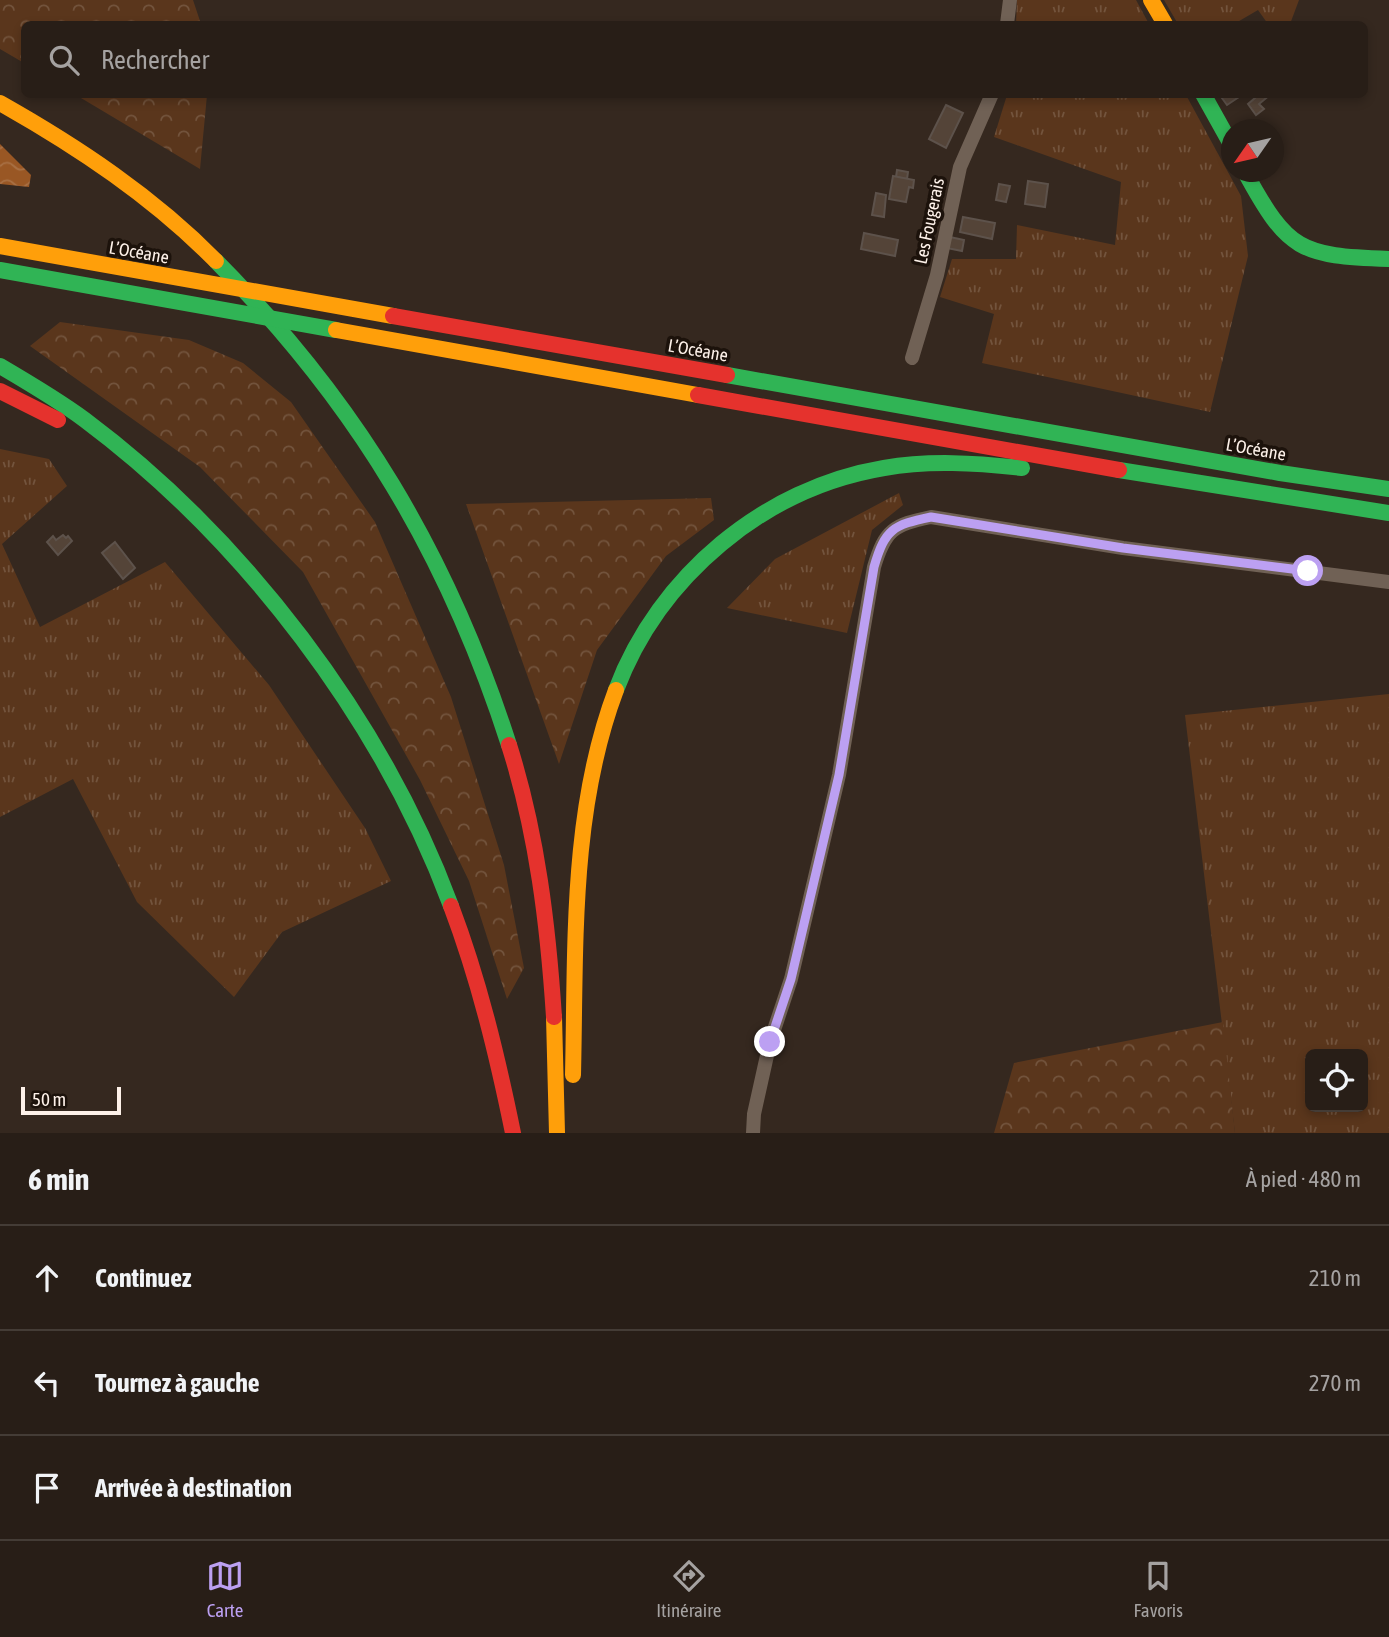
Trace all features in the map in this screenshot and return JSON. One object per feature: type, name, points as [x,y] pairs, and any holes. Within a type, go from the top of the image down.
[{"type":"main road","points":[[1152,0],[1163,21]]},
{"type":"main road","points":[[1205,98],[1221,127]]},
{"type":"main road","points":[[0,103],[79,151],[155,205],[229,272],[295,346],[344,409],[396,485],[430,547],[465,624],[498,709],[531,832],[545,917],[552,989],[557,1133]]},
{"type":"main road","points":[[1251,182],[1273,219],[1304,247],[1316,253],[1389,259]]},
{"type":"main road","points":[[0,233],[37,240],[68,258]]},
{"type":"main road","name":"L’Océane","points":[[0,246],[1254,468],[1389,489]]},
{"type":"main road","points":[[0,270],[1109,468],[1389,513]]},
{"type":"main road","points":[[0,366],[83,419],[133,458],[198,520],[247,570],[300,634],[352,708],[396,783],[436,865],[481,985],[504,1078],[513,1133]]},
{"type":"main road","points":[[0,391],[77,431],[124,467],[164,503],[198,520]]},
{"type":"main road","points":[[571,1133],[580,861],[588,781],[604,719],[624,669],[643,631],[672,590],[699,562],[743,525],[794,498],[863,472],[941,464],[1001,465],[1073,473],[1109,468]]},
{"type":"street","points":[[1007,21],[1010,0]]},
{"type":"street","name":"Les Fougerais","points":[[912,358],[937,275],[960,167],[990,98]]},
{"type":"street","points":[[753,1133],[754,1114],[770,1042],[791,979],[839,775],[874,567],[880,547],[891,530],[911,521],[931,517],[1123,548],[1389,582]]},
{"type":"green space","points":[[0,0],[193,0],[200,21],[21,21],[21,61],[0,49]]},
{"type":"green space","points":[[1017,0],[1136,0],[1147,21],[1016,21]]},
{"type":"green space","points":[[1164,0],[1299,0],[1291,21],[1266,21],[1258,10],[1239,21],[1176,21]]},
{"type":"green space","points":[[81,98],[207,98],[200,169]]},
{"type":"green space","points":[[1006,98],[1188,98],[1221,159],[1221,182],[1233,182],[1241,196],[1248,256],[1210,412],[982,363],[994,314],[940,297],[952,259],[1016,259],[1017,225],[1115,245],[1121,182],[994,137]]},
{"type":"green space","points":[[60,322],[189,340],[243,363],[291,402],[375,522],[451,697],[504,865],[524,968],[507,999],[469,881],[420,780],[303,572],[200,467],[30,346]]},
{"type":"green space","points":[[0,449],[49,459],[67,486],[2,544],[40,627],[165,562],[269,685],[365,828],[391,881],[282,932],[234,997],[137,902],[73,779],[0,817]]},
{"type":"green space","points":[[899,493],[903,505],[872,530],[847,633],[727,608],[775,559]]},
{"type":"green space","points":[[711,498],[714,520],[666,556],[597,650],[559,764],[466,504]]},
{"type":"green space","points":[[1389,694],[1389,1133],[1235,1133],[1185,715]]},
{"type":"green space","points":[[1223,1022],[1235,1133],[994,1133],[1014,1063]]},
{"type":"water","points":[[0,144],[31,175],[29,187],[0,184]]},
{"type":"building","points":[[1222,98],[1238,98],[1227,105]]},
{"type":"building","points":[[1255,98],[1266,98],[1259,104],[1264,109],[1256,115],[1248,104]]},
{"type":"building","points":[[946,105],[963,113],[946,148],[929,139]]},
{"type":"building","points":[[897,170],[908,172],[907,179],[896,177]]},
{"type":"building","points":[[893,176],[914,180],[913,188],[909,187],[906,202],[889,199]]},
{"type":"building","points":[[1028,181],[1048,184],[1045,207],[1025,204]]},
{"type":"building","points":[[999,184],[1010,186],[1006,202],[996,200]]},
{"type":"building","points":[[876,193],[886,195],[884,217],[872,215]]},
{"type":"building","points":[[963,217],[995,223],[992,239],[960,232]]},
{"type":"building","points":[[864,233],[898,240],[895,256],[861,249]]},
{"type":"building","points":[[950,237],[964,240],[962,251],[947,248]]},
{"type":"building","points":[[63,535],[72,541],[58,555],[47,542],[53,536],[56,540]]},
{"type":"building","points":[[115,542],[135,568],[123,579],[102,553]]},
{"type":"traffic: fast","points":[[1205,98],[1221,126]]},
{"type":"traffic: fast","points":[[1251,182],[1273,218],[1300,244],[1335,255],[1389,259]]},
{"type":"traffic: fast","points":[[216,261],[267,315],[313,370],[355,426],[393,485],[427,546],[457,609],[485,675],[509,745]]},
{"type":"traffic: fast","points":[[0,270],[336,330]]},
{"type":"traffic: fast","points":[[0,366],[85,420],[144,467],[200,520],[252,577],[302,638],[347,702],[387,768],[422,837],[451,906]]},
{"type":"traffic: fast","points":[[727,375],[1280,473],[1389,489]]},
{"type":"traffic: fast","points":[[616,690],[635,649],[659,610],[688,575],[721,544],[758,517],[798,495],[840,479],[901,465],[953,463],[1022,468]]},
{"type":"traffic: fast","points":[[1119,470],[1389,513]]},
{"type":"traffic: slow","points":[[1151,0],[1163,21]]},
{"type":"traffic: slow","points":[[0,103],[114,174],[167,216],[216,261]]},
{"type":"traffic: slow","points":[[0,246],[393,316]]},
{"type":"traffic: slow","points":[[336,330],[698,395]]},
{"type":"traffic: slow","points":[[573,1075],[578,880],[583,831],[590,783],[616,690]]},
{"type":"traffic: slow","points":[[554,1017],[557,1133]]},
{"type":"traffic: jam","points":[[393,316],[727,375]]},
{"type":"traffic: jam","points":[[0,391],[58,420]]},
{"type":"traffic: jam","points":[[698,395],[1119,470]]},
{"type":"traffic: jam","points":[[509,745],[527,812],[540,880],[554,1017]]},
{"type":"traffic: jam","points":[[451,906],[486,1018],[513,1133]]},
{"type":"route","points":[[770,1042],[791,979],[839,775],[874,567],[880,547],[891,530],[911,521],[931,517],[1123,548],[1308,571]]}]
